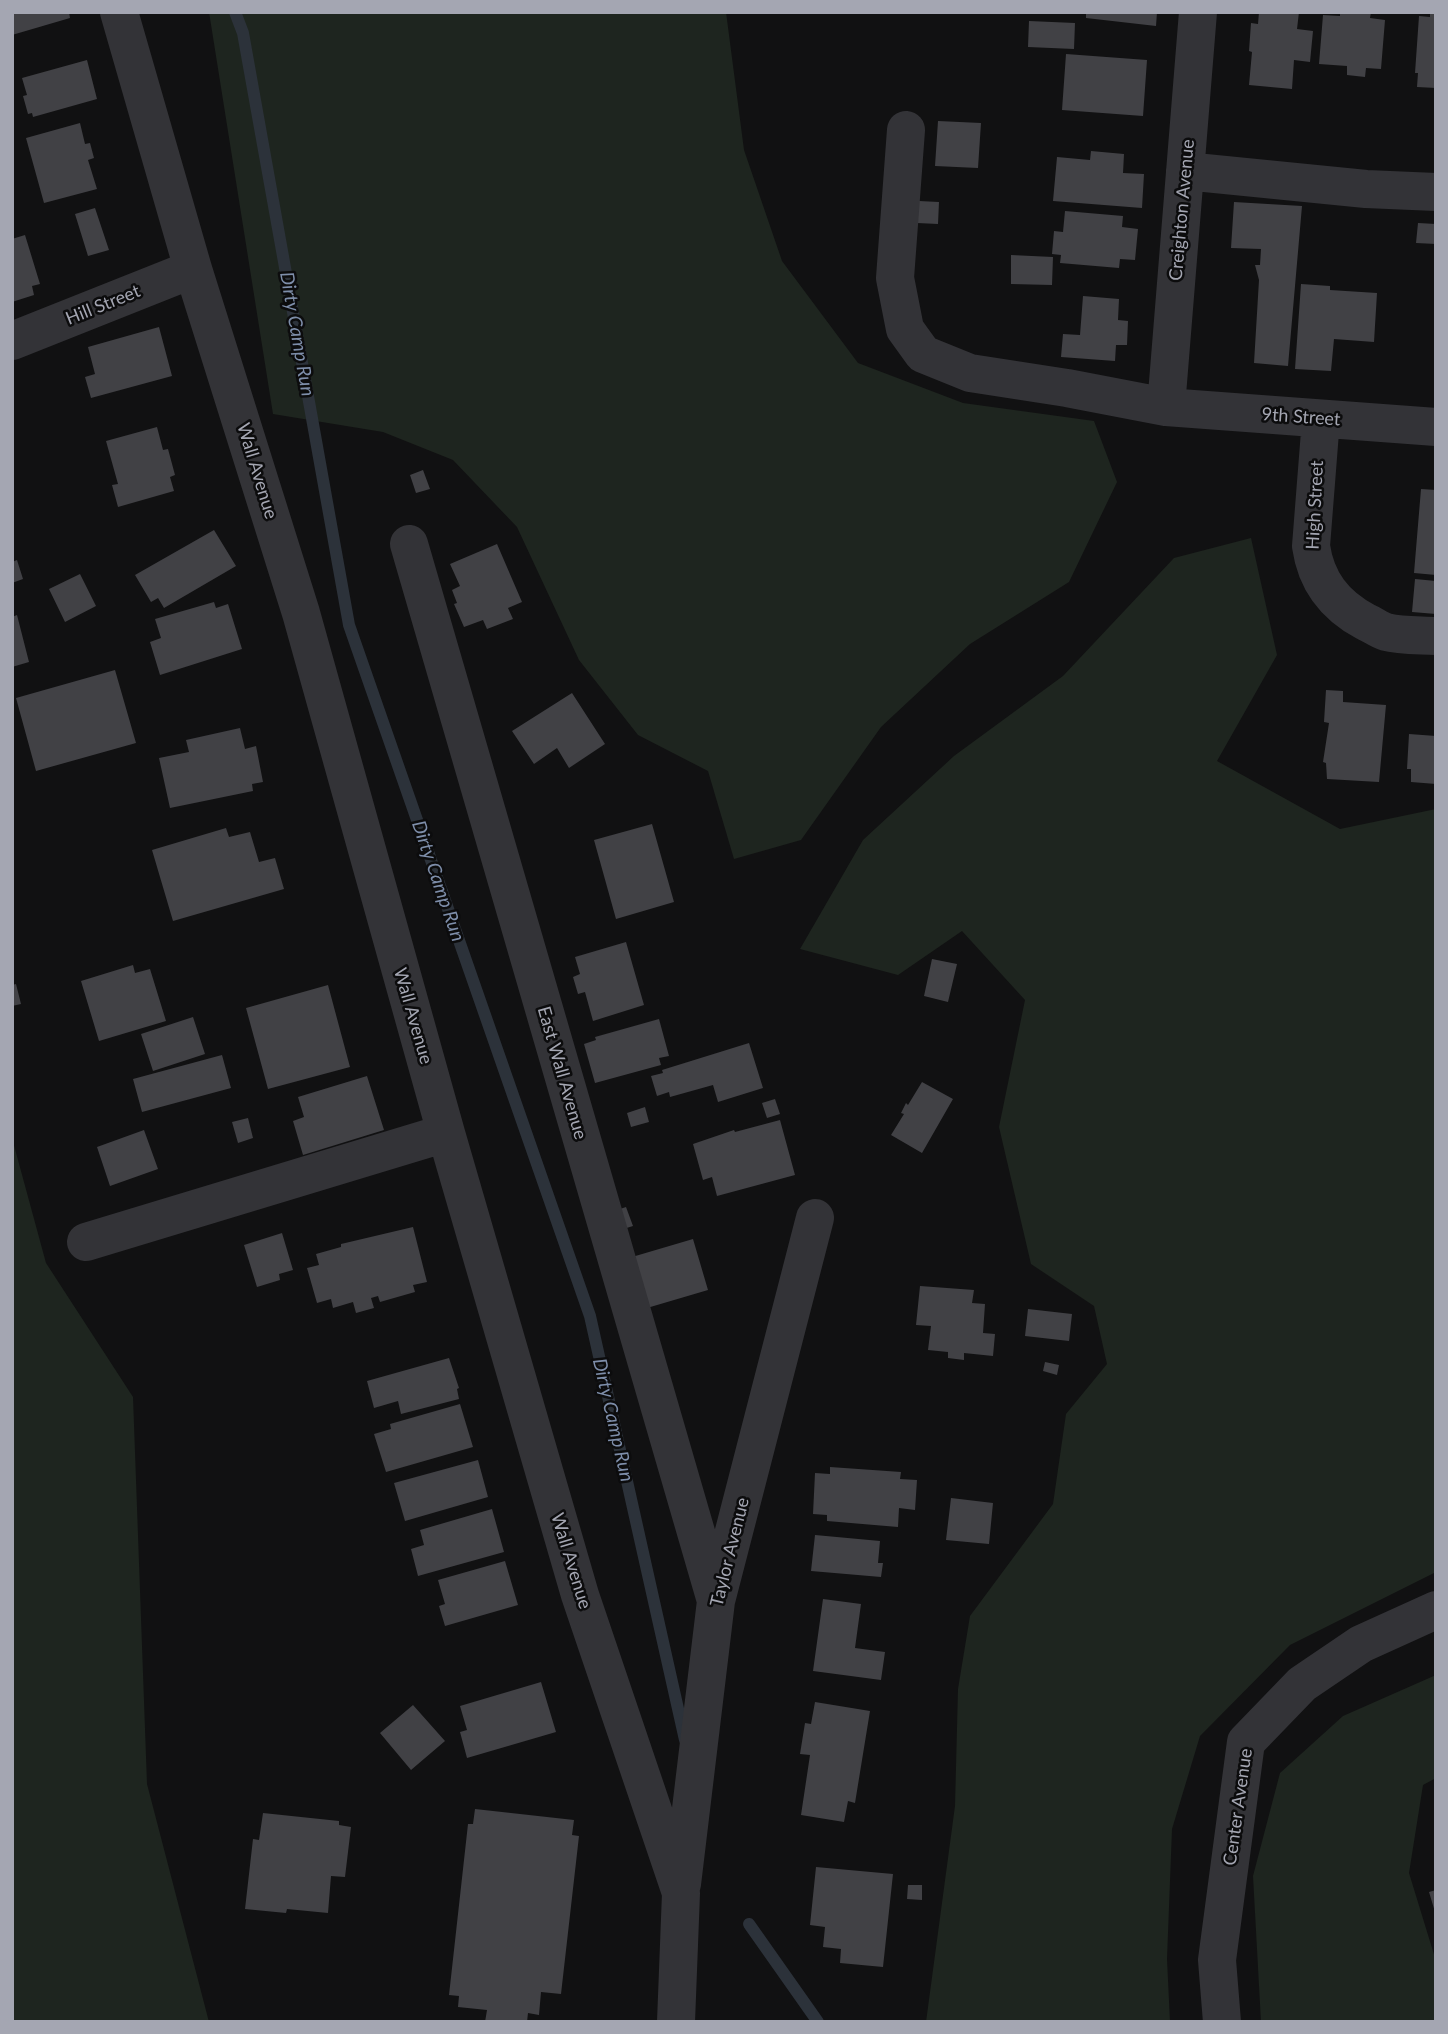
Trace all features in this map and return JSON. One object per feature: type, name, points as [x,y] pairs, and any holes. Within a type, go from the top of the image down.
[{"type":"street","name":"Wall Avenue","points":[[119,12],[193,269],[301,613],[446,1133],[580,1595],[681,1893],[676,2022]]},
{"type":"street","name":"Creighton Avenue","points":[[1167,407],[1198,12]]},
{"type":"street","name":"9th Street","points":[[906,130],[895,278],[905,329],[923,354],[970,373],[1167,407],[1436,427]]},
{"type":"street","points":[[1185,171],[1366,189],[1436,192]]},
{"type":"street","name":"Hill Street","points":[[12,341],[193,269]]},
{"type":"street","name":"High Street","points":[[1321,419],[1311,546],[1313,565],[1321,583],[1336,602],[1386,632],[1436,636]]},
{"type":"street","name":"East Wall Avenue","points":[[409,544],[716,1601]]},
{"type":"street","points":[[86,1242],[446,1133]]},
{"type":"street","name":"Taylor Avenue","points":[[681,1893],[716,1601],[815,1218]]},
{"type":"street","name":"Center Avenue","points":[[1222,2022],[1217,1960],[1246,1742],[1302,1684],[1361,1644],[1436,1610]]},
{"type":"shaded area","points":[[209,12],[726,12],[744,150],[782,261],[858,363],[963,403],[1094,421],[1117,482],[1069,582],[970,644],[881,727],[801,840],[734,859],[708,771],[638,735],[579,660],[517,527],[453,460],[383,432],[273,414]]},
{"type":"shaded area","points":[[1251,538],[1277,655],[1217,761],[1340,829],[1436,809],[1436,1572],[1290,1645],[1200,1736],[1172,1829],[1167,1959],[1170,2022],[926,2022],[955,1806],[958,1689],[970,1616],[1053,1504],[1066,1414],[1107,1364],[1094,1306],[1031,1264],[999,1127],[1025,1000],[962,931],[898,975],[800,949],[863,840],[954,756],[1063,676],[1174,558]]},
{"type":"shaded area","points":[[12,1138],[46,1263],[133,1397],[147,1784],[209,2022],[12,2022]]},
{"type":"shaded area","points":[[1436,1675],[1436,1778],[1423,1785],[1409,1873],[1436,1961],[1436,2022],[1261,2022],[1253,1876],[1280,1773],[1343,1716]]},
{"type":"building","points":[[12,12],[69,12],[70,18],[12,35]]},
{"type":"building","points":[[1086,12],[1157,12],[1156,26],[1086,18]]},
{"type":"building","points":[[1259,12],[1299,12],[1297,29],[1313,31],[1310,62],[1294,60],[1292,89],[1249,85],[1251,23],[1258,24]]},
{"type":"building","points":[[1340,12],[1371,12],[1370,18],[1385,20],[1381,69],[1366,68],[1365,77],[1347,75],[1347,66],[1319,64],[1323,15],[1340,16]]},
{"type":"building","points":[[1430,12],[1436,12],[1436,88],[1417,87],[1418,73],[1415,73],[1419,16],[1430,17]]},
{"type":"building","points":[[1029,21],[1075,23],[1074,49],[1028,47]]},
{"type":"building","points":[[1066,54],[1147,60],[1143,116],[1062,110]]},
{"type":"building","points":[[87,60],[97,99],[33,117],[32,113],[28,114],[23,96],[27,95],[22,78]]},
{"type":"building","points":[[938,121],[981,123],[978,168],[935,166]]},
{"type":"building","points":[[80,123],[85,144],[90,143],[94,158],[88,160],[97,189],[44,203],[26,138]]},
{"type":"building","points":[[1091,151],[1124,154],[1123,173],[1144,174],[1142,208],[1053,201],[1057,157],[1090,160]]},
{"type":"building","points":[[919,201],[939,202],[938,224],[917,223]]},
{"type":"building","points":[[1234,202],[1302,206],[1288,366],[1254,363],[1259,280],[1255,265],[1260,265],[1261,249],[1231,248]]},
{"type":"building","points":[[95,208],[109,250],[88,256],[75,214]]},
{"type":"building","points":[[1065,211],[1123,216],[1122,227],[1138,229],[1135,260],[1120,259],[1119,268],[1060,263],[1061,255],[1052,254],[1054,231],[1063,232]]},
{"type":"building","points":[[1418,223],[1436,224],[1436,244],[1416,243]]},
{"type":"building","points":[[25,235],[40,284],[32,286],[34,295],[12,302],[12,239]]},
{"type":"building","points":[[1011,255],[1053,257],[1052,285],[1011,284]]},
{"type":"building","points":[[1301,284],[1330,286],[1330,290],[1377,293],[1374,342],[1334,339],[1331,371],[1295,369]]},
{"type":"building","points":[[1083,296],[1119,299],[1118,320],[1128,321],[1127,345],[1116,345],[1115,361],[1061,357],[1063,334],[1080,335]]},
{"type":"building","points":[[159,327],[172,376],[91,398],[85,377],[95,374],[88,347]]},
{"type":"building","points":[[157,427],[163,450],[168,449],[175,475],[170,477],[174,491],[118,507],[112,485],[118,484],[106,441]]},
{"type":"building","points":[[423,470],[430,489],[416,493],[410,475]]},
{"type":"building","points":[[1421,489],[1436,490],[1436,575],[1414,573]]},
{"type":"building","points":[[214,530],[236,566],[164,608],[158,598],[151,602],[135,575]]},
{"type":"building","points":[[497,544],[522,602],[508,608],[513,619],[487,629],[483,620],[464,627],[454,604],[457,603],[452,590],[460,586],[450,564]]},
{"type":"building","points":[[17,560],[23,579],[12,583],[12,562]]},
{"type":"building","points":[[80,574],[96,606],[65,622],[49,589]]},
{"type":"building","points":[[1415,579],[1436,581],[1436,614],[1412,612]]},
{"type":"building","points":[[214,602],[216,608],[228,604],[242,649],[160,675],[150,642],[161,638],[155,619]]},
{"type":"building","points":[[17,615],[29,662],[12,667],[12,617]]},
{"type":"building","points":[[115,670],[136,743],[36,771],[16,698]]},
{"type":"building","points":[[1326,690],[1343,691],[1343,702],[1386,705],[1379,782],[1327,779],[1326,763],[1323,762],[1329,723],[1324,722]]},
{"type":"building","points":[[572,693],[605,744],[569,768],[557,748],[534,764],[512,731]]},
{"type":"building","points":[[240,728],[245,749],[256,746],[263,782],[252,784],[253,791],[170,808],[159,758],[189,752],[186,740]]},
{"type":"building","points":[[1409,734],[1436,736],[1436,784],[1411,782],[1411,769],[1407,769]]},
{"type":"building","points":[[652,824],[674,902],[616,919],[594,840]]},
{"type":"building","points":[[226,828],[229,837],[250,832],[259,862],[275,858],[284,889],[173,921],[152,850]]},
{"type":"building","points":[[626,942],[644,1005],[593,1021],[585,992],[578,994],[573,977],[580,974],[575,957]]},
{"type":"building","points":[[932,959],[957,964],[948,1002],[924,996]]},
{"type":"building","points":[[133,965],[135,973],[150,969],[166,1021],[99,1041],[81,981]]},
{"type":"building","points":[[16,984],[21,1004],[12,1006],[12,985]]},
{"type":"building","points":[[328,985],[350,1067],[268,1089],[246,1008]]},
{"type":"building","points":[[193,1017],[205,1054],[153,1071],[141,1034]]},
{"type":"building","points":[[659,1019],[669,1056],[659,1058],[661,1065],[595,1083],[584,1044],[596,1040],[595,1037]]},
{"type":"building","points":[[749,1043],[763,1088],[718,1102],[713,1085],[670,1097],[669,1092],[657,1096],[651,1076],[663,1073],[662,1070]]},
{"type":"building","points":[[222,1055],[231,1088],[142,1112],[133,1079]]},
{"type":"building","points":[[367,1076],[384,1130],[303,1155],[293,1121],[304,1117],[298,1097]]},
{"type":"building","points":[[922,1082],[953,1099],[922,1153],[891,1135],[904,1114],[901,1113],[906,1103],[908,1105]]},
{"type":"building","points":[[775,1099],[780,1114],[767,1118],[762,1103]]},
{"type":"building","points":[[645,1107],[649,1122],[631,1127],[627,1113]]},
{"type":"building","points":[[248,1118],[253,1138],[238,1143],[232,1122]]},
{"type":"building","points":[[780,1120],[795,1175],[717,1196],[712,1177],[703,1180],[693,1144],[734,1130],[735,1132]]},
{"type":"building","points":[[144,1130],[158,1169],[110,1186],[97,1147]]},
{"type":"building","points":[[626,1207],[633,1226],[620,1230],[614,1211]]},
{"type":"building","points":[[413,1227],[427,1282],[413,1285],[415,1292],[380,1302],[378,1296],[371,1298],[374,1308],[356,1313],[353,1302],[333,1308],[331,1299],[317,1303],[307,1268],[319,1265],[316,1254],[341,1247],[341,1244]]},
{"type":"building","points":[[282,1233],[293,1270],[279,1274],[280,1280],[257,1287],[244,1245]]},
{"type":"building","points":[[693,1239],[708,1290],[647,1308],[632,1257]]},
{"type":"building","points":[[920,1286],[974,1290],[972,1303],[985,1304],[983,1333],[995,1334],[993,1356],[964,1353],[964,1360],[948,1358],[948,1352],[928,1350],[931,1326],[916,1325]]},
{"type":"building","points":[[1028,1309],[1072,1314],[1069,1341],[1025,1336]]},
{"type":"building","points":[[449,1358],[459,1388],[459,1399],[401,1414],[398,1401],[374,1408],[367,1381]]},
{"type":"building","points":[[1045,1362],[1059,1365],[1057,1375],[1043,1371]]},
{"type":"building","points":[[460,1404],[473,1447],[386,1472],[374,1434],[391,1429],[390,1424]]},
{"type":"building","points":[[478,1460],[488,1497],[405,1521],[394,1483]]},
{"type":"building","points":[[830,1467],[901,1472],[900,1479],[917,1480],[915,1510],[899,1508],[898,1527],[827,1521],[827,1515],[813,1514],[815,1473],[830,1474]]},
{"type":"building","points":[[951,1498],[993,1503],[989,1544],[946,1540]]},
{"type":"building","points":[[492,1509],[504,1552],[418,1576],[411,1549],[424,1545],[420,1530]]},
{"type":"building","points":[[815,1535],[880,1541],[878,1563],[883,1563],[881,1577],[811,1571]]},
{"type":"building","points":[[505,1561],[518,1605],[445,1626],[439,1606],[445,1604],[438,1580]]},
{"type":"building","points":[[823,1599],[861,1604],[855,1648],[885,1652],[881,1680],[813,1671]]},
{"type":"building","points":[[541,1682],[556,1732],[467,1758],[460,1732],[467,1730],[460,1706]]},
{"type":"building","points":[[815,1702],[870,1711],[855,1803],[848,1801],[844,1822],[801,1815],[810,1755],[800,1754],[805,1723],[811,1724]]},
{"type":"building","points":[[413,1705],[445,1741],[411,1770],[380,1733]]},
{"type":"building","points":[[475,1809],[574,1820],[572,1835],[579,1836],[561,1994],[541,1992],[539,2015],[528,2013],[527,2022],[485,2022],[487,2010],[458,2007],[459,1996],[449,1995],[468,1824],[473,1824]]},
{"type":"building","points":[[263,1813],[339,1821],[339,1825],[351,1827],[345,1877],[331,1876],[328,1913],[245,1909],[253,1839],[259,1840]]},
{"type":"building","points":[[816,1867],[893,1874],[883,1967],[840,1963],[841,1949],[823,1947],[825,1927],[810,1925]]},
{"type":"building","points":[[908,1885],[922,1885],[922,1900],[907,1899]]},
{"type":"building","points":[[1436,1890],[1436,1912],[1435,1912],[1429,1892]]},
{"type":"waterway","name":"Dirty Camp Run","points":[[235,12],[243,33],[349,625],[590,1316],[685,1740]]},
{"type":"waterway","name":"Dirty Camp Run","points":[[749,1924],[818,2022]]}]
